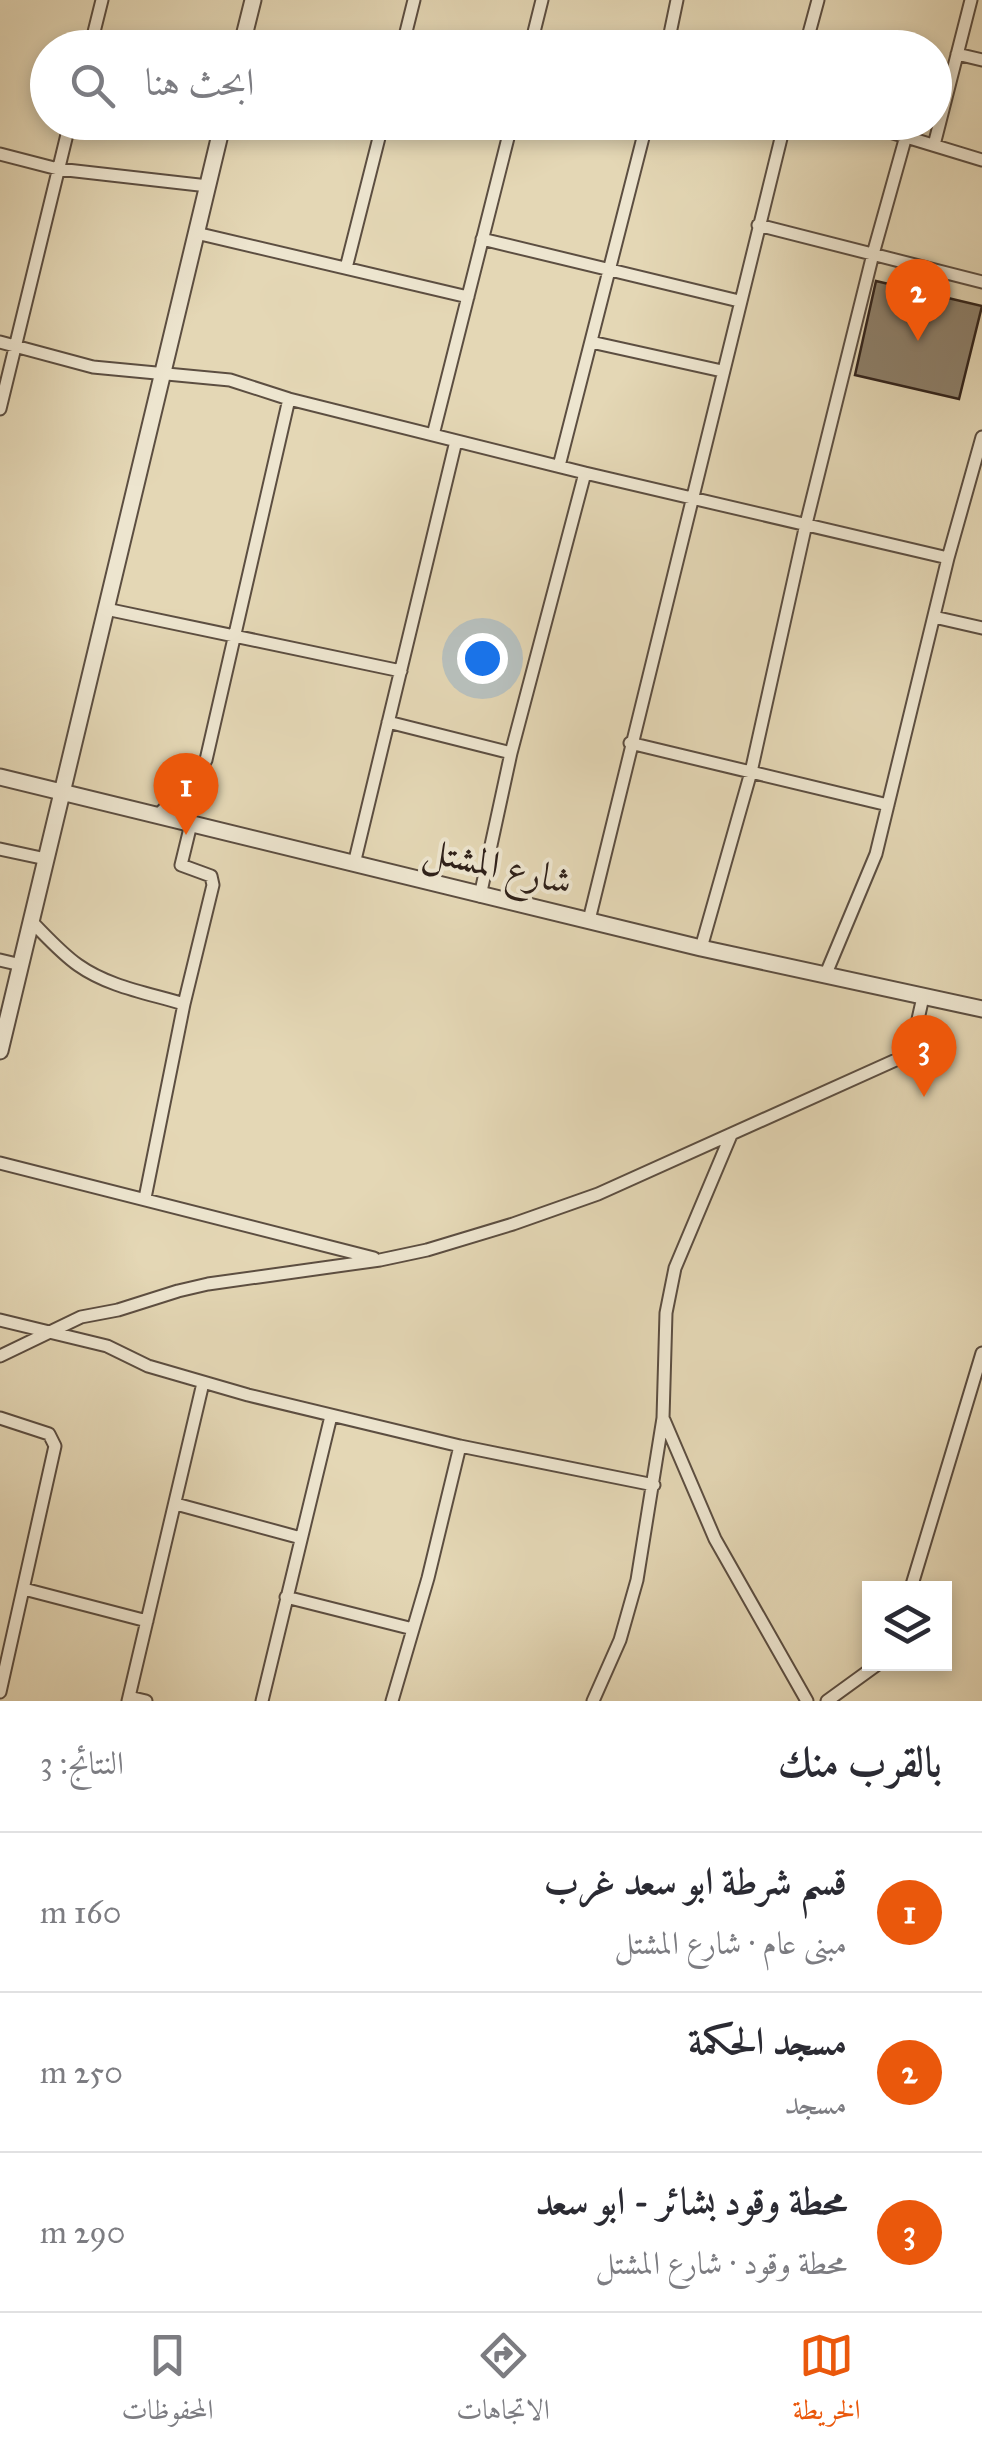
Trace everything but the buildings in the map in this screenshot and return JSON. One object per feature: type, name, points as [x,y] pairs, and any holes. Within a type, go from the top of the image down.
[{"type":"street","points":[[94,30],[102,0]]},
{"type":"street","points":[[246,30],[253,0]]},
{"type":"street","points":[[406,30],[414,0]]},
{"type":"street","points":[[534,30],[542,0]]},
{"type":"street","points":[[671,30],[677,0]]},
{"type":"street","points":[[810,30],[818,0]]},
{"type":"street","points":[[952,74],[971,0]]},
{"type":"street","points":[[957,54],[982,60]]},
{"type":"street","points":[[0,409],[65,140]]},
{"type":"street","points":[[0,1051],[219,140]]},
{"type":"street","points":[[346,268],[378,140]]},
{"type":"street","points":[[433,435],[507,140]]},
{"type":"street","points":[[560,466],[643,140]]},
{"type":"street","points":[[589,920],[779,140]]},
{"type":"street","points":[[701,948],[751,772],[806,524],[905,140]]},
{"type":"street","points":[[918,140],[982,160]]},
{"type":"street","points":[[934,145],[935,140]]},
{"type":"street","points":[[0,154],[58,169],[208,186]]},
{"type":"street","points":[[758,225],[982,282]]},
{"type":"street","points":[[196,233],[468,297]]},
{"type":"street","points":[[482,239],[739,301]]},
{"type":"street","points":[[0,342],[94,367],[230,380],[289,399],[585,473],[948,558]]},
{"type":"street","points":[[591,342],[722,371]]},
{"type":"street","points":[[157,816],[199,773],[206,760],[289,399]]},
{"type":"street","points":[[825,976],[876,854],[982,436]]},
{"type":"street","points":[[354,864],[456,440]]},
{"type":"street","points":[[480,896],[511,754],[585,473]]},
{"type":"street","points":[[106,609],[400,671]]},
{"type":"street","points":[[934,617],[982,628]]},
{"type":"street","points":[[388,722],[511,754]]},
{"type":"street","points":[[630,744],[888,805]]},
{"type":"street","name":"شارع المشتل","points":[[0,777],[480,896],[982,1009]]},
{"type":"street","points":[[145,1198],[184,1004],[214,880],[182,865],[191,824]]},
{"type":"street","points":[[0,849],[46,859]]},
{"type":"street","points":[[31,921],[64,954],[92,974],[184,1004]]},
{"type":"street","points":[[0,960],[21,965]]},
{"type":"street","points":[[0,1356],[81,1316],[208,1284],[427,1250],[598,1194],[898,1059],[914,1037],[923,997]]},
{"type":"street","points":[[593,1701],[620,1640],[637,1580],[663,1418],[666,1313],[675,1268],[731,1135]]},
{"type":"street","points":[[0,1163],[380,1260]]},
{"type":"street","points":[[0,1320],[107,1346],[148,1366],[331,1416],[654,1485]]},
{"type":"street","points":[[913,1581],[982,1353]]},
{"type":"street","points":[[146,1701],[128,1699],[203,1383]]},
{"type":"street","points":[[262,1701],[331,1416]]},
{"type":"street","points":[[0,1418],[49,1434],[54,1441],[0,1692]]},
{"type":"street","points":[[663,1418],[715,1539],[807,1701]]},
{"type":"street","points":[[392,1701],[460,1446]]},
{"type":"street","points":[[176,1504],[301,1538]]},
{"type":"street","points":[[24,1589],[147,1621]]},
{"type":"street","points":[[286,1597],[413,1628]]},
{"type":"street","points":[[827,1701],[868,1671]]},
{"type":"place","name":"مسجد الحكمة","points":[[918,341]]},
{"type":"place","name":"قسم شرطة ابو سعد غرب","points":[[186,835]]},
{"type":"place","name":"محطة وقود بشائر - ابو سعد","points":[[924,1097]]}]
